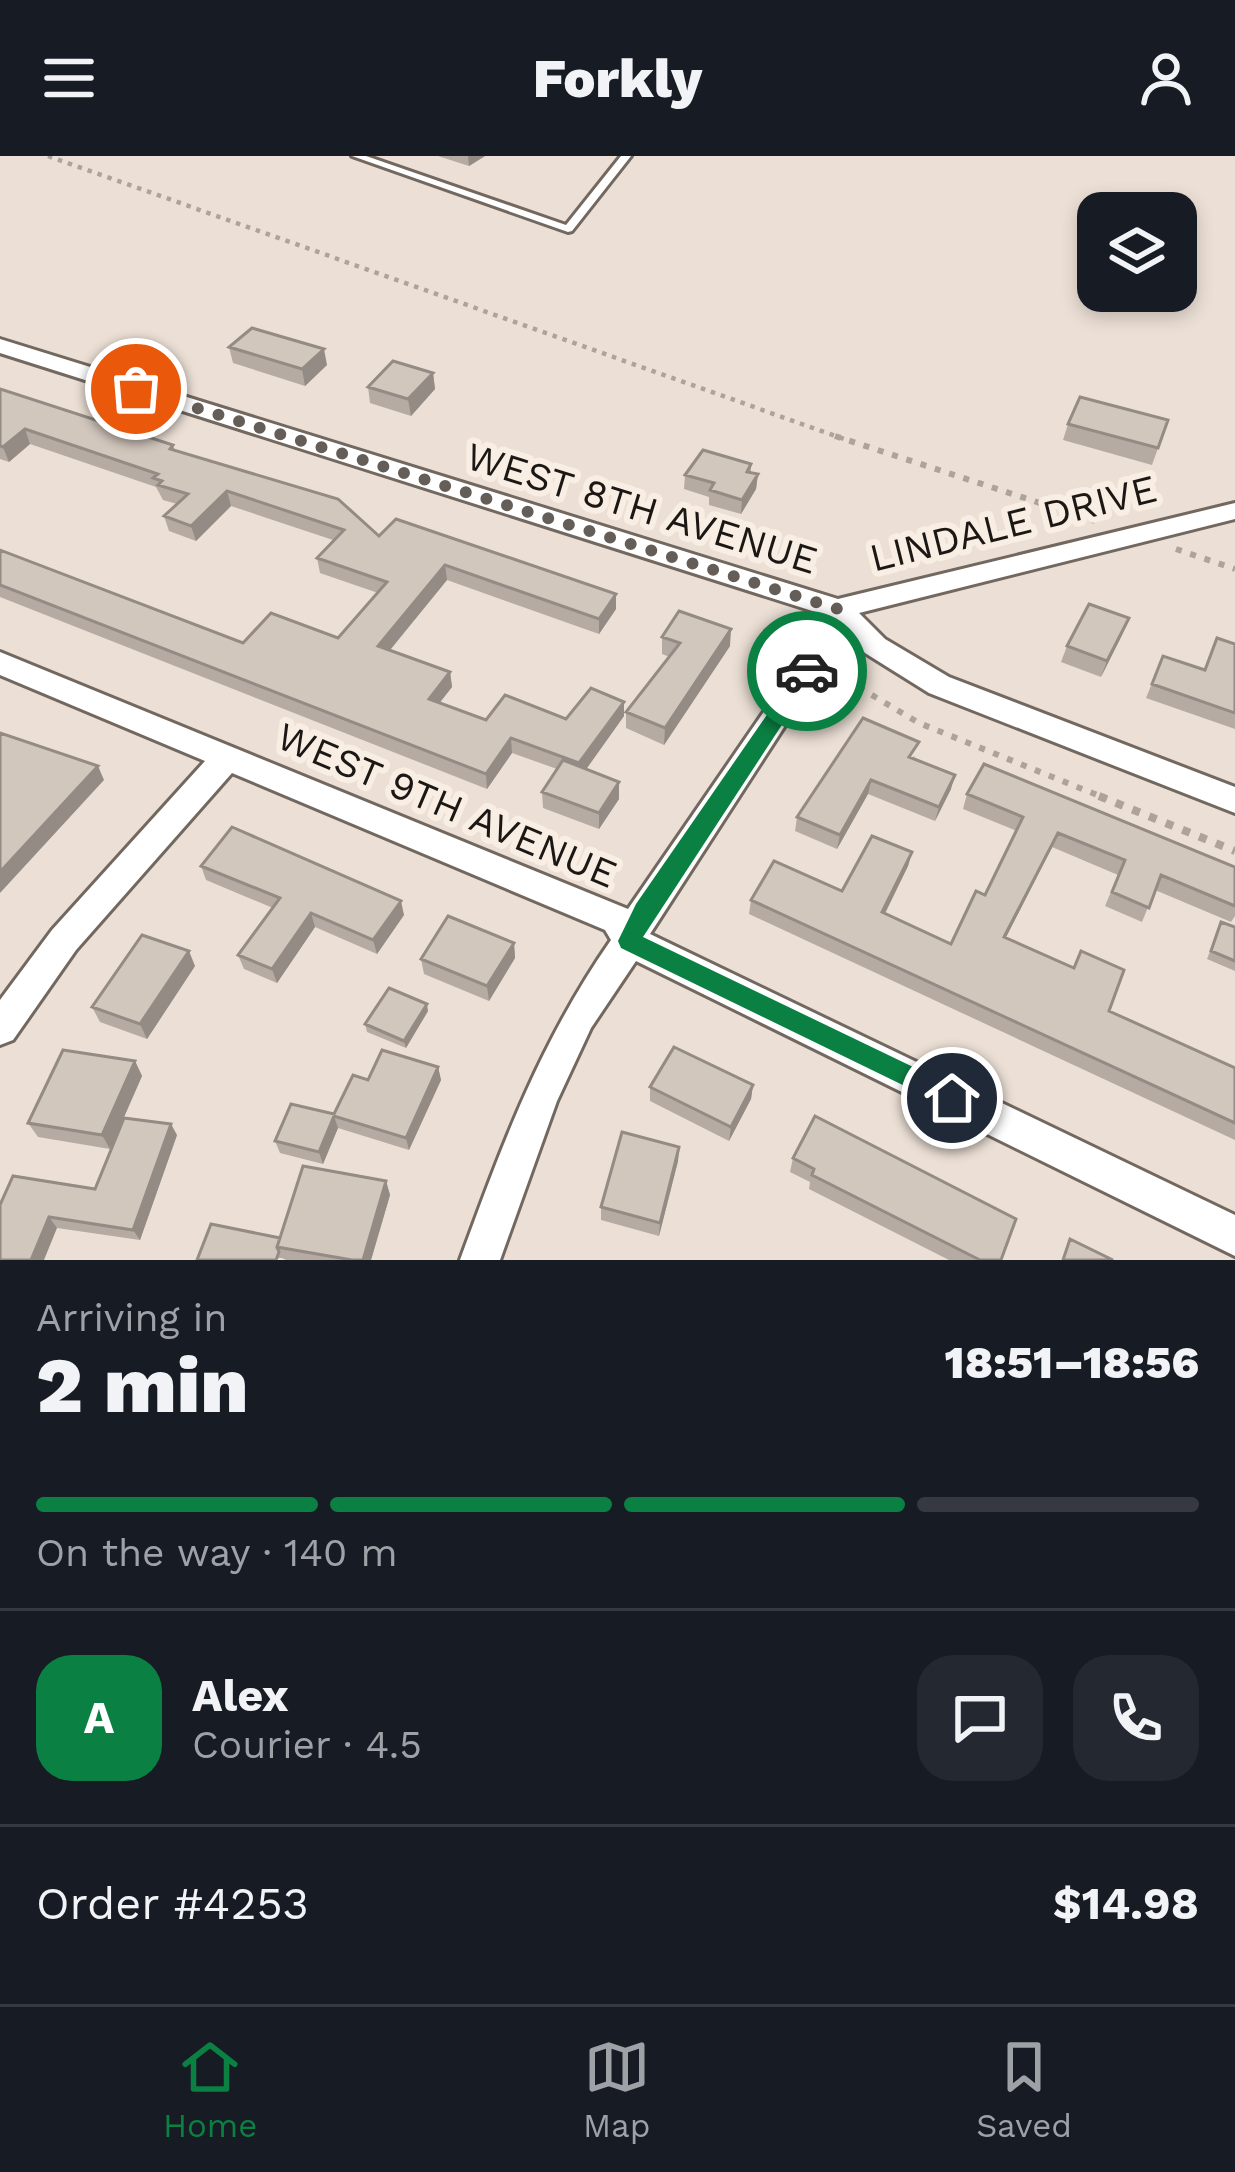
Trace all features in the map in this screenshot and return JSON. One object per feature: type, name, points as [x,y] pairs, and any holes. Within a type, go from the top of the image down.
[{"type":"street","name":"WEST 8TH AVENUE","points":[[0,346],[838,609],[875,646],[939,685],[1235,800]]},
{"type":"street","name":"LINDALE DRIVE","points":[[480,1260],[539,1098],[578,1017],[644,911],[828,641],[838,609],[1235,512]]},
{"type":"street","name":"WEST 9TH AVENUE","points":[[0,663],[617,920],[629,941],[1235,1236]]},
{"type":"street","points":[[0,1030],[64,940],[226,758]]},
{"type":"lane","points":[[357,156],[568,229],[626,156]]},
{"type":"path","points":[[48,156],[845,439],[1099,523]]},
{"type":"path","points":[[1199,557],[1235,569]]},
{"type":"path","points":[[830,670],[936,731],[1235,851]]},
{"type":"building","points":[[252,328],[324,349],[302,369],[229,347]]},
{"type":"building","points":[[393,361],[433,373],[408,399],[368,387]]},
{"type":"building","points":[[0,389],[173,445],[170,449],[338,499],[379,536],[396,519],[616,594],[599,619],[445,565],[378,646],[450,672],[429,699],[486,720],[505,695],[566,719],[591,688],[624,702],[579,763],[511,738],[486,774],[0,585],[0,550],[243,643],[271,613],[338,638],[387,582],[317,558],[344,530],[227,491],[191,526],[164,516],[188,494],[158,485],[162,481],[153,478],[158,474],[25,429],[0,446]]},
{"type":"building","points":[[1080,397],[1168,420],[1158,448],[1068,424]]},
{"type":"building","points":[[703,450],[751,464],[747,472],[758,474],[742,500],[710,490],[714,483],[685,475]]},
{"type":"building","points":[[1089,604],[1129,618],[1107,661],[1067,646]]},
{"type":"building","points":[[679,611],[731,629],[665,728],[626,712],[680,643],[662,637]]},
{"type":"building","points":[[1217,638],[1235,644],[1235,713],[1152,684],[1163,656],[1205,670]]},
{"type":"building","points":[[863,718],[919,742],[909,757],[955,775],[939,807],[871,780],[840,835],[797,817]]},
{"type":"building","points":[[0,733],[98,766],[0,872]]},
{"type":"building","points":[[563,760],[619,782],[599,813],[542,792]]},
{"type":"building","points":[[984,764],[1235,867],[1235,906],[1161,875],[1149,908],[1112,892],[1125,860],[1058,833],[1004,937],[1074,968],[1081,951],[1124,970],[1109,1011],[1235,1068],[1235,1123],[751,900],[774,861],[842,891],[872,836],[912,852],[882,912],[951,944],[976,891],[985,895],[1023,817],[967,794]]},
{"type":"building","points":[[232,827],[401,901],[373,940],[311,913],[272,969],[238,955],[280,898],[201,866]]},
{"type":"building","points":[[448,916],[514,943],[487,986],[421,959]]},
{"type":"building","points":[[1221,922],[1235,927],[1235,961],[1211,951]]},
{"type":"building","points":[[142,935],[189,951],[140,1024],[92,1007]]},
{"type":"building","points":[[389,988],[427,1004],[404,1041],[365,1024]]},
{"type":"building","points":[[674,1047],[753,1085],[731,1127],[650,1087]]},
{"type":"building","points":[[63,1050],[135,1061],[102,1135],[28,1123]]},
{"type":"building","points":[[382,1050],[438,1067],[406,1138],[334,1116],[319,1152],[275,1141],[291,1104],[334,1114],[353,1075],[368,1080]]},
{"type":"building","points":[[815,1116],[1016,1219],[1001,1260],[980,1260],[812,1175],[814,1169],[793,1158]]},
{"type":"building","points":[[124,1118],[171,1124],[133,1230],[49,1217],[31,1260],[0,1260],[0,1205],[13,1176],[95,1189]]},
{"type":"building","points":[[622,1132],[679,1147],[660,1223],[601,1207]]},
{"type":"building","points":[[303,1166],[386,1181],[363,1260],[277,1247]]},
{"type":"building","points":[[211,1224],[280,1238],[276,1260],[197,1260]]},
{"type":"building","points":[[1070,1239],[1113,1260],[1063,1260]]},
{"type":"way so far","points":[[136,389],[838,609],[828,641],[807,671]]},
{"type":"route","points":[[807,671],[644,911],[629,941],[952,1098]]}]
